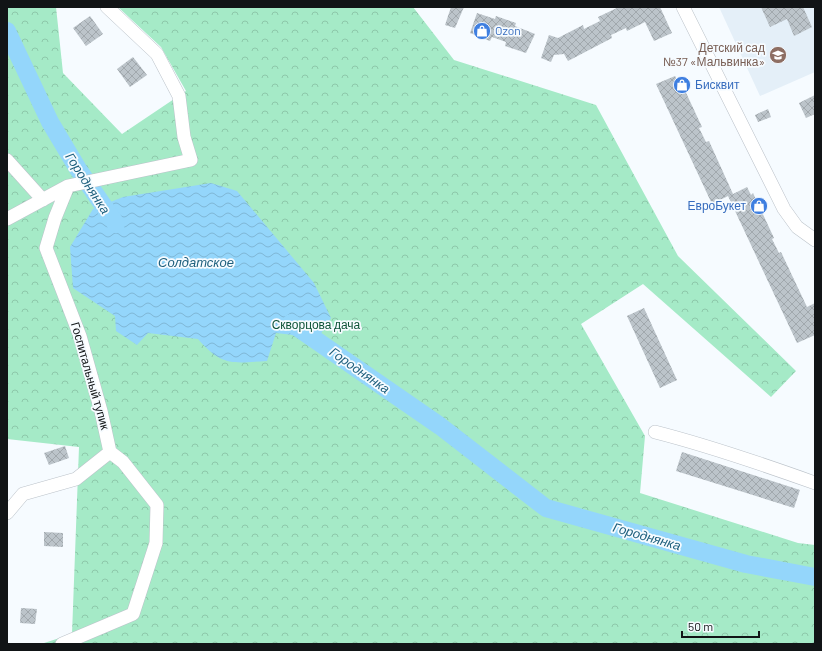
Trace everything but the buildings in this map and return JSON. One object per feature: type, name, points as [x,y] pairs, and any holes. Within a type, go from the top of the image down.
[{"type":"street","points":[[7,220],[68,186],[191,160],[184,137],[179,96],[157,54],[107,7]]},
{"type":"street","points":[[682,7],[784,209],[797,227],[815,240]]},
{"type":"street","points":[[7,160],[43,200]]},
{"type":"street","name":"Госпитальный тупик","points":[[68,186],[55,218],[46,248],[80,336],[102,411],[110,452]]},
{"type":"street","points":[[655,432],[699,443],[771,466],[815,483]]},
{"type":"street","points":[[7,513],[23,494],[76,479],[110,452],[123,462],[157,505],[156,543],[133,614],[62,644]]},
{"type":"shaded area","name":"Детский сад №37 «Мальвинка»","points":[[719,7],[815,7],[815,72],[760,96]]},
{"type":"green space","name":"Скворцова дача","points":[[7,7],[56,7],[63,73],[122,134],[186,91],[161,47],[118,7],[413,7],[454,60],[596,105],[678,256],[796,371],[771,397],[643,284],[581,324],[645,436],[640,493],[798,543],[815,545],[815,644],[41,644],[72,634],[79,447],[7,439]]},
{"type":"water","name":"Солдатское","points":[[211,183],[237,191],[314,283],[331,318],[318,338],[276,333],[267,361],[245,362],[221,359],[214,355],[198,339],[148,333],[137,345],[116,331],[115,316],[73,288],[70,247],[93,209],[123,197]]},
{"type":"waterway","name":"Городнянка","points":[[7,31],[50,122],[78,169],[116,224]]},
{"type":"waterway","name":"Городнянка","points":[[291,323],[440,426],[546,508],[746,564],[815,577]]},
{"type":"place","name":"Ozon","points":[[482,31]]},
{"type":"place","name":"Детский сад №37 «Мальвинка»","points":[[778,55]]},
{"type":"place","name":"Бисквит","points":[[682,85]]},
{"type":"place","name":"ЕвроБукет","points":[[759,206]]}]
